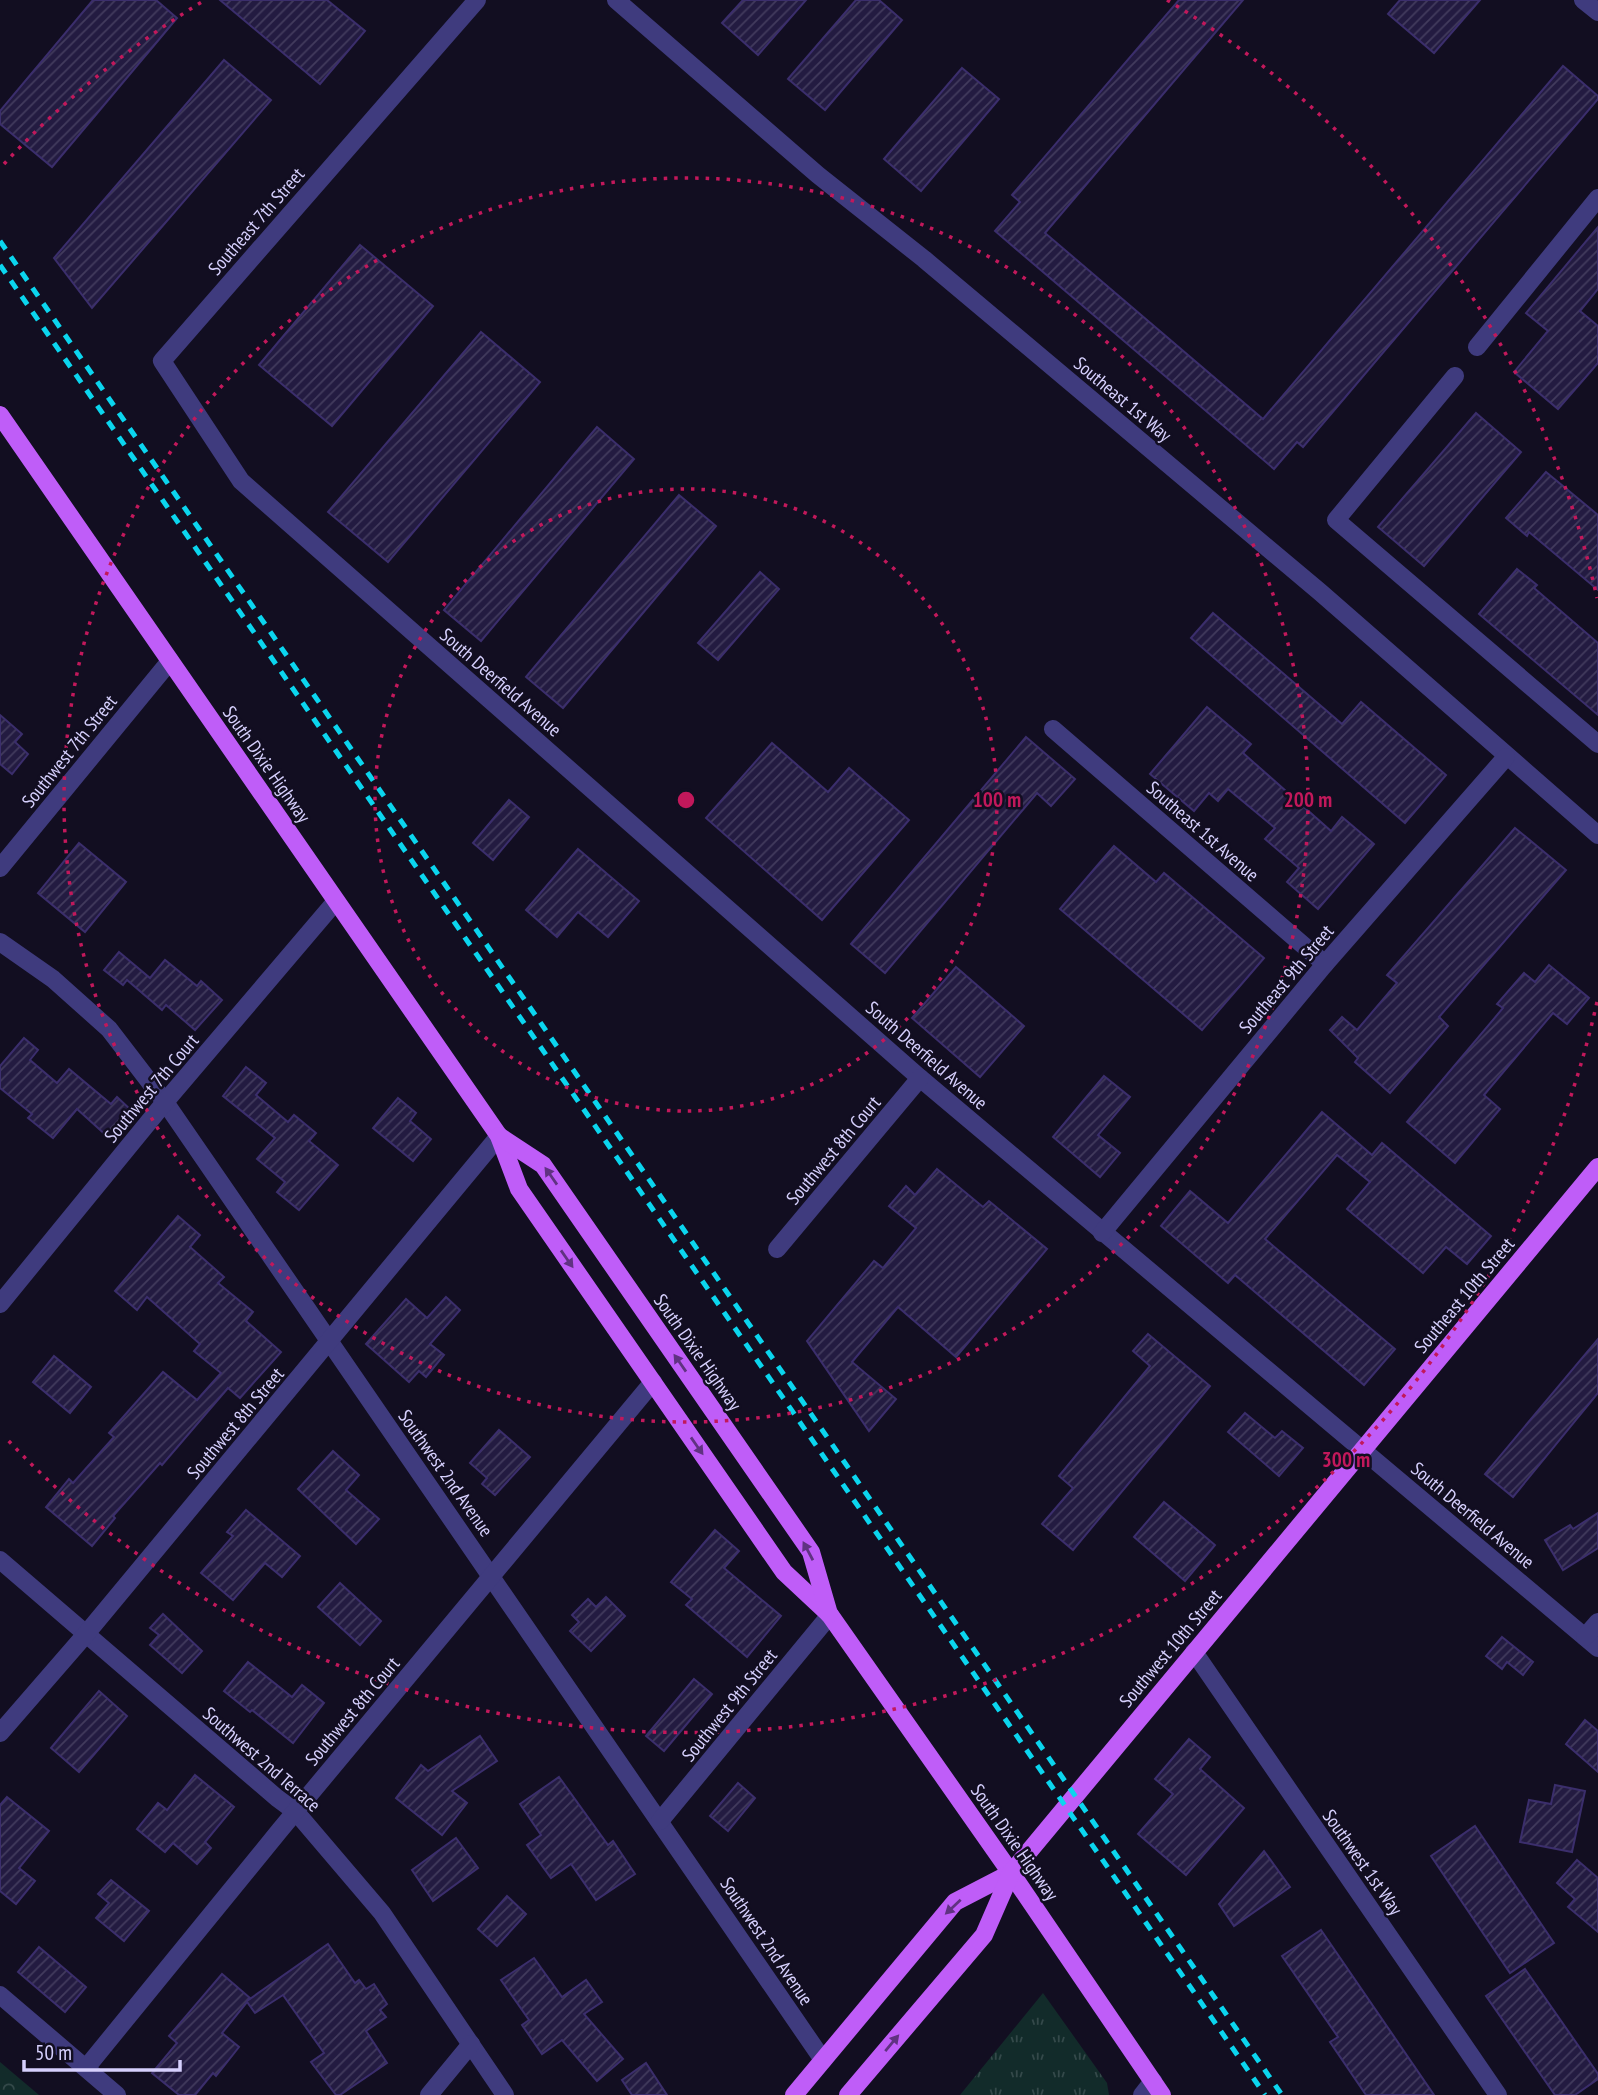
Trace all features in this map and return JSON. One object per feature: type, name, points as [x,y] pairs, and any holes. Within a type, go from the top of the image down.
[{"type":"main road","name":"South Dixie Highway","points":[[0,415],[499,1136],[519,1189],[784,1572],[830,1615],[1011,1873],[1153,2090]]},
{"type":"main road","name":"South Dixie Highway","points":[[499,1136],[543,1165],[575,1210],[811,1552],[830,1615]]},
{"type":"main road","name":"Southeast 10th Street","points":[[1362,1449],[1598,1167]]},
{"type":"main road","name":"Southwest 10th Street","points":[[848,2095],[984,1935],[1011,1873],[1362,1449]]},
{"type":"main road","name":"Southwest 10th Street","points":[[794,2095],[954,1902],[1011,1873]]},
{"type":"street","name":"Southeast 7th Street","points":[[241,481],[162,361],[477,0]]},
{"type":"street","points":[[1583,0],[1598,12]]},
{"type":"street","name":"Southeast 1st Way","points":[[623,2],[818,175],[935,268],[1320,592],[1598,835]]},
{"type":"street","points":[[1478,347],[1598,198]]},
{"type":"street","points":[[1455,376],[1336,520],[1598,744]]},
{"type":"street","name":"South Deerfield Avenue","points":[[241,481],[920,1078],[1591,1643]]},
{"type":"street","name":"Southwest 7th Street","points":[[0,868],[170,661]]},
{"type":"street","name":"Southeast 1st Avenue","points":[[1053,729],[1325,964]]},
{"type":"street","name":"Southeast 9th Street","points":[[1102,1233],[1325,964],[1506,757]]},
{"type":"street","name":"Southwest 7th Court","points":[[0,1304],[165,1102],[336,901]]},
{"type":"street","name":"Southwest 2nd Avenue","points":[[0,942],[52,979],[109,1028],[165,1102],[823,2060]]},
{"type":"street","name":"Southwest 8th Court","points":[[777,1249],[920,1078]]},
{"type":"street","name":"Southwest 8th Street","points":[[0,1733],[86,1634],[499,1136]]},
{"type":"street","name":"Southwest 8th Court","points":[[86,2068],[653,1382]]},
{"type":"street","name":"Southwest 2nd Terrace","points":[[0,1560],[276,1798],[296,1812],[382,1913],[505,2095]]},
{"type":"street","name":"Southwest 9th Street","points":[[660,1821],[830,1615]]},
{"type":"street","points":[[1591,1643],[1598,1622]]},
{"type":"street","name":"Southwest 1st Way","points":[[1194,1653],[1498,2095]]},
{"type":"street","points":[[0,1995],[117,2095]]},
{"type":"street","points":[[429,2095],[471,2044]]},
{"type":"green space","points":[[1043,1993],[1107,2083],[1109,2095],[960,2095]]},
{"type":"green space","points":[[0,2062],[39,2095],[0,2095]]},
{"type":"building","points":[[93,0],[156,0],[177,18],[52,167],[0,124],[0,111]]},
{"type":"building","points":[[220,0],[327,0],[365,31],[320,84]]},
{"type":"building","points":[[743,0],[806,0],[758,55],[722,23]]},
{"type":"building","points":[[856,0],[879,0],[902,20],[825,110],[788,79]]},
{"type":"building","points":[[1179,0],[1243,0],[1045,233],[1263,419],[1563,66],[1598,96],[1303,447],[1297,442],[1274,469],[995,231],[1020,202],[1012,195]]},
{"type":"building","points":[[1400,0],[1480,0],[1434,53],[1388,14]]},
{"type":"building","points":[[224,60],[271,100],[92,308],[54,258]]},
{"type":"building","points":[[962,68],[999,99],[921,191],[884,159]]},
{"type":"building","points":[[1598,227],[1598,289],[1580,311],[1598,326],[1598,363],[1558,409],[1514,372],[1548,331],[1526,313]]},
{"type":"building","points":[[360,245],[433,306],[332,426],[259,365]]},
{"type":"building","points":[[481,332],[540,382],[388,562],[328,512]]},
{"type":"building","points":[[1476,413],[1521,452],[1424,566],[1378,527]]},
{"type":"building","points":[[597,427],[634,459],[481,641],[444,610]]},
{"type":"building","points":[[1546,472],[1598,515],[1598,590],[1529,532],[1527,536],[1506,518]]},
{"type":"building","points":[[679,495],[716,526],[563,708],[526,677]]},
{"type":"building","points":[[1517,569],[1537,585],[1534,588],[1598,643],[1598,715],[1479,614]]},
{"type":"building","points":[[760,572],[779,589],[718,660],[698,643]]},
{"type":"building","points":[[1213,613],[1342,724],[1361,702],[1446,775],[1405,823],[1191,638]]},
{"type":"building","points":[[1207,707],[1251,744],[1243,753],[1331,831],[1342,817],[1374,844],[1318,909],[1287,882],[1299,868],[1265,839],[1275,828],[1228,789],[1218,801],[1209,793],[1194,811],[1150,774]]},
{"type":"building","points":[[0,715],[22,734],[15,742],[28,754],[12,774],[0,764]]},
{"type":"building","points":[[1026,737],[1075,779],[1051,806],[1037,793],[885,973],[851,944]]},
{"type":"building","points":[[772,743],[828,792],[849,768],[909,820],[822,920],[706,818]]},
{"type":"building","points":[[509,800],[529,817],[493,860],[473,843]]},
{"type":"building","points":[[1515,828],[1566,870],[1439,1017],[1448,1026],[1390,1093],[1355,1062],[1358,1058],[1330,1030],[1342,1017],[1357,1030],[1397,983],[1387,975]]},
{"type":"building","points":[[79,843],[126,882],[85,932],[38,893]]},
{"type":"building","points":[[1114,846],[1156,882],[1164,873],[1264,958],[1202,1030],[1060,909]]},
{"type":"building","points":[[578,849],[639,901],[608,937],[578,912],[557,937],[526,910]]},
{"type":"building","points":[[119,952],[150,978],[165,960],[197,986],[201,981],[222,1000],[195,1030],[166,1005],[162,1010],[127,980],[123,985],[104,970]]},
{"type":"building","points":[[1549,965],[1589,998],[1567,1024],[1553,1013],[1484,1095],[1500,1109],[1455,1163],[1407,1122],[1503,1008],[1497,1004],[1524,973],[1535,982]]},
{"type":"building","points":[[956,967],[1024,1026],[980,1077],[912,1018]]},
{"type":"building","points":[[24,1038],[38,1050],[30,1060],[57,1083],[69,1069],[111,1104],[117,1097],[132,1111],[108,1137],[77,1109],[53,1138],[28,1118],[32,1114],[0,1088],[0,1066]]},
{"type":"building","points":[[246,1067],[266,1083],[256,1095],[288,1122],[294,1115],[316,1133],[309,1141],[338,1165],[299,1210],[277,1192],[285,1182],[257,1159],[275,1138],[223,1096]]},
{"type":"building","points":[[1104,1076],[1130,1097],[1098,1135],[1120,1153],[1100,1177],[1053,1137]]},
{"type":"building","points":[[398,1098],[416,1113],[410,1121],[431,1139],[413,1161],[373,1128]]},
{"type":"building","points":[[1322,1112],[1372,1155],[1382,1143],[1491,1236],[1467,1264],[1446,1247],[1423,1273],[1347,1209],[1370,1182],[1337,1155],[1265,1239],[1395,1349],[1364,1385],[1235,1275],[1228,1283],[1161,1226],[1190,1191],[1228,1223]]},
{"type":"building","points":[[937,1169],[983,1207],[989,1201],[1047,1249],[956,1357],[898,1307],[852,1362],[896,1399],[869,1431],[807,1341],[874,1261],[883,1268],[916,1228],[889,1206],[906,1186],[915,1195]]},
{"type":"building","points":[[178,1216],[200,1235],[190,1247],[224,1277],[218,1283],[253,1312],[246,1321],[281,1352],[240,1398],[228,1388],[162,1465],[160,1463],[113,1516],[115,1518],[92,1546],[46,1507],[69,1479],[73,1483],[114,1437],[109,1433],[163,1372],[197,1400],[221,1373],[194,1351],[200,1344],[147,1297],[137,1310],[115,1291]]},
{"type":"building","points":[[446,1297],[460,1310],[430,1344],[444,1355],[426,1377],[419,1371],[409,1382],[366,1344],[406,1299],[427,1318]]},
{"type":"building","points":[[1148,1334],[1210,1386],[1073,1550],[1042,1524],[1073,1488],[1059,1476],[1150,1366],[1133,1351]]},
{"type":"building","points":[[1598,1339],[1598,1393],[1513,1497],[1485,1474]]},
{"type":"building","points":[[54,1356],[91,1387],[70,1413],[33,1382]]},
{"type":"building","points":[[1245,1413],[1275,1438],[1282,1431],[1303,1448],[1279,1476],[1228,1432]]},
{"type":"building","points":[[499,1430],[530,1457],[495,1495],[482,1484],[487,1478],[470,1463]]},
{"type":"building","points":[[333,1451],[359,1475],[346,1490],[379,1519],[356,1544],[298,1489]]},
{"type":"building","points":[[1164,1502],[1215,1545],[1185,1581],[1134,1537]]},
{"type":"building","points":[[246,1510],[300,1556],[282,1577],[265,1563],[233,1600],[201,1573],[233,1536],[227,1532]]},
{"type":"building","points":[[1598,1513],[1598,1548],[1563,1570],[1545,1540],[1570,1525],[1573,1529]]},
{"type":"building","points":[[715,1530],[739,1551],[724,1568],[781,1616],[747,1657],[686,1605],[692,1599],[671,1582]]},
{"type":"building","points":[[340,1583],[381,1621],[360,1645],[318,1607]]},
{"type":"building","points":[[606,1597],[625,1616],[591,1651],[570,1631],[579,1622],[572,1615],[588,1599],[596,1607]]},
{"type":"building","points":[[163,1614],[202,1651],[182,1673],[150,1645],[159,1635],[150,1628]]},
{"type":"building","points":[[1502,1637],[1533,1662],[1523,1675],[1507,1662],[1502,1669],[1486,1656]]},
{"type":"building","points":[[248,1662],[292,1697],[302,1685],[324,1703],[293,1743],[224,1691]]},
{"type":"building","points":[[694,1679],[712,1694],[664,1751],[646,1736]]},
{"type":"building","points":[[99,1691],[127,1716],[79,1772],[51,1748]]},
{"type":"building","points":[[1585,1720],[1598,1731],[1598,1772],[1566,1744]]},
{"type":"building","points":[[480,1736],[497,1761],[452,1791],[467,1803],[442,1835],[396,1798],[421,1765],[428,1771]]},
{"type":"building","points":[[1189,1739],[1210,1757],[1200,1769],[1244,1808],[1186,1875],[1138,1834],[1173,1794],[1155,1779]]},
{"type":"building","points":[[195,1775],[234,1807],[205,1842],[211,1848],[197,1864],[173,1843],[165,1852],[137,1829],[158,1803],[167,1810]]},
{"type":"building","points":[[559,1777],[608,1845],[613,1841],[635,1874],[596,1900],[571,1864],[551,1878],[527,1845],[541,1835],[520,1804]]},
{"type":"building","points":[[738,1783],[755,1798],[728,1831],[710,1816]]},
{"type":"building","points":[[1555,1785],[1585,1791],[1572,1852],[1520,1842],[1529,1800],[1551,1804]]},
{"type":"building","points":[[7,1797],[49,1831],[19,1868],[35,1881],[16,1904],[0,1891],[0,1805]]},
{"type":"building","points":[[1475,1826],[1554,1943],[1510,1973],[1431,1856]]},
{"type":"building","points":[[456,1838],[478,1868],[433,1901],[412,1870]]},
{"type":"building","points":[[1264,1851],[1290,1887],[1234,1926],[1219,1904]]},
{"type":"building","points":[[1577,1860],[1598,1878],[1598,1932],[1568,1907],[1575,1899],[1557,1883]]},
{"type":"building","points":[[111,1880],[149,1911],[124,1941],[96,1918],[109,1903],[98,1894]]},
{"type":"building","points":[[507,1896],[526,1914],[497,1946],[478,1929]]},
{"type":"building","points":[[1321,1930],[1434,2095],[1366,2095],[1330,2042],[1338,2037],[1282,1956]]},
{"type":"building","points":[[328,1944],[355,1983],[359,1980],[366,1989],[374,1984],[387,2004],[380,2010],[386,2017],[366,2031],[387,2063],[340,2095],[336,2095],[311,2062],[324,2053],[283,1995],[255,2013],[247,2002],[222,2033],[239,2047],[216,2076],[213,2073],[195,2095],[179,2095],[152,2073],[177,2043],[169,2036],[222,1974],[250,1998],[247,2001]]},
{"type":"building","points":[[39,1947],[86,1987],[65,2012],[18,1972]]},
{"type":"building","points":[[534,1958],[562,1997],[586,1980],[602,2002],[584,2014],[623,2059],[597,2081],[562,2040],[542,2054],[522,2025],[529,2020],[501,1980]]},
{"type":"building","points":[[1525,1969],[1598,2074],[1598,2079],[1575,2095],[1555,2095],[1486,1996]]},
{"type":"building","points":[[646,2063],[667,2095],[632,2095],[622,2080]]},
{"type":"railway","points":[[0,241],[1282,2095]]},
{"type":"railway","points":[[0,265],[1265,2095]]}]
